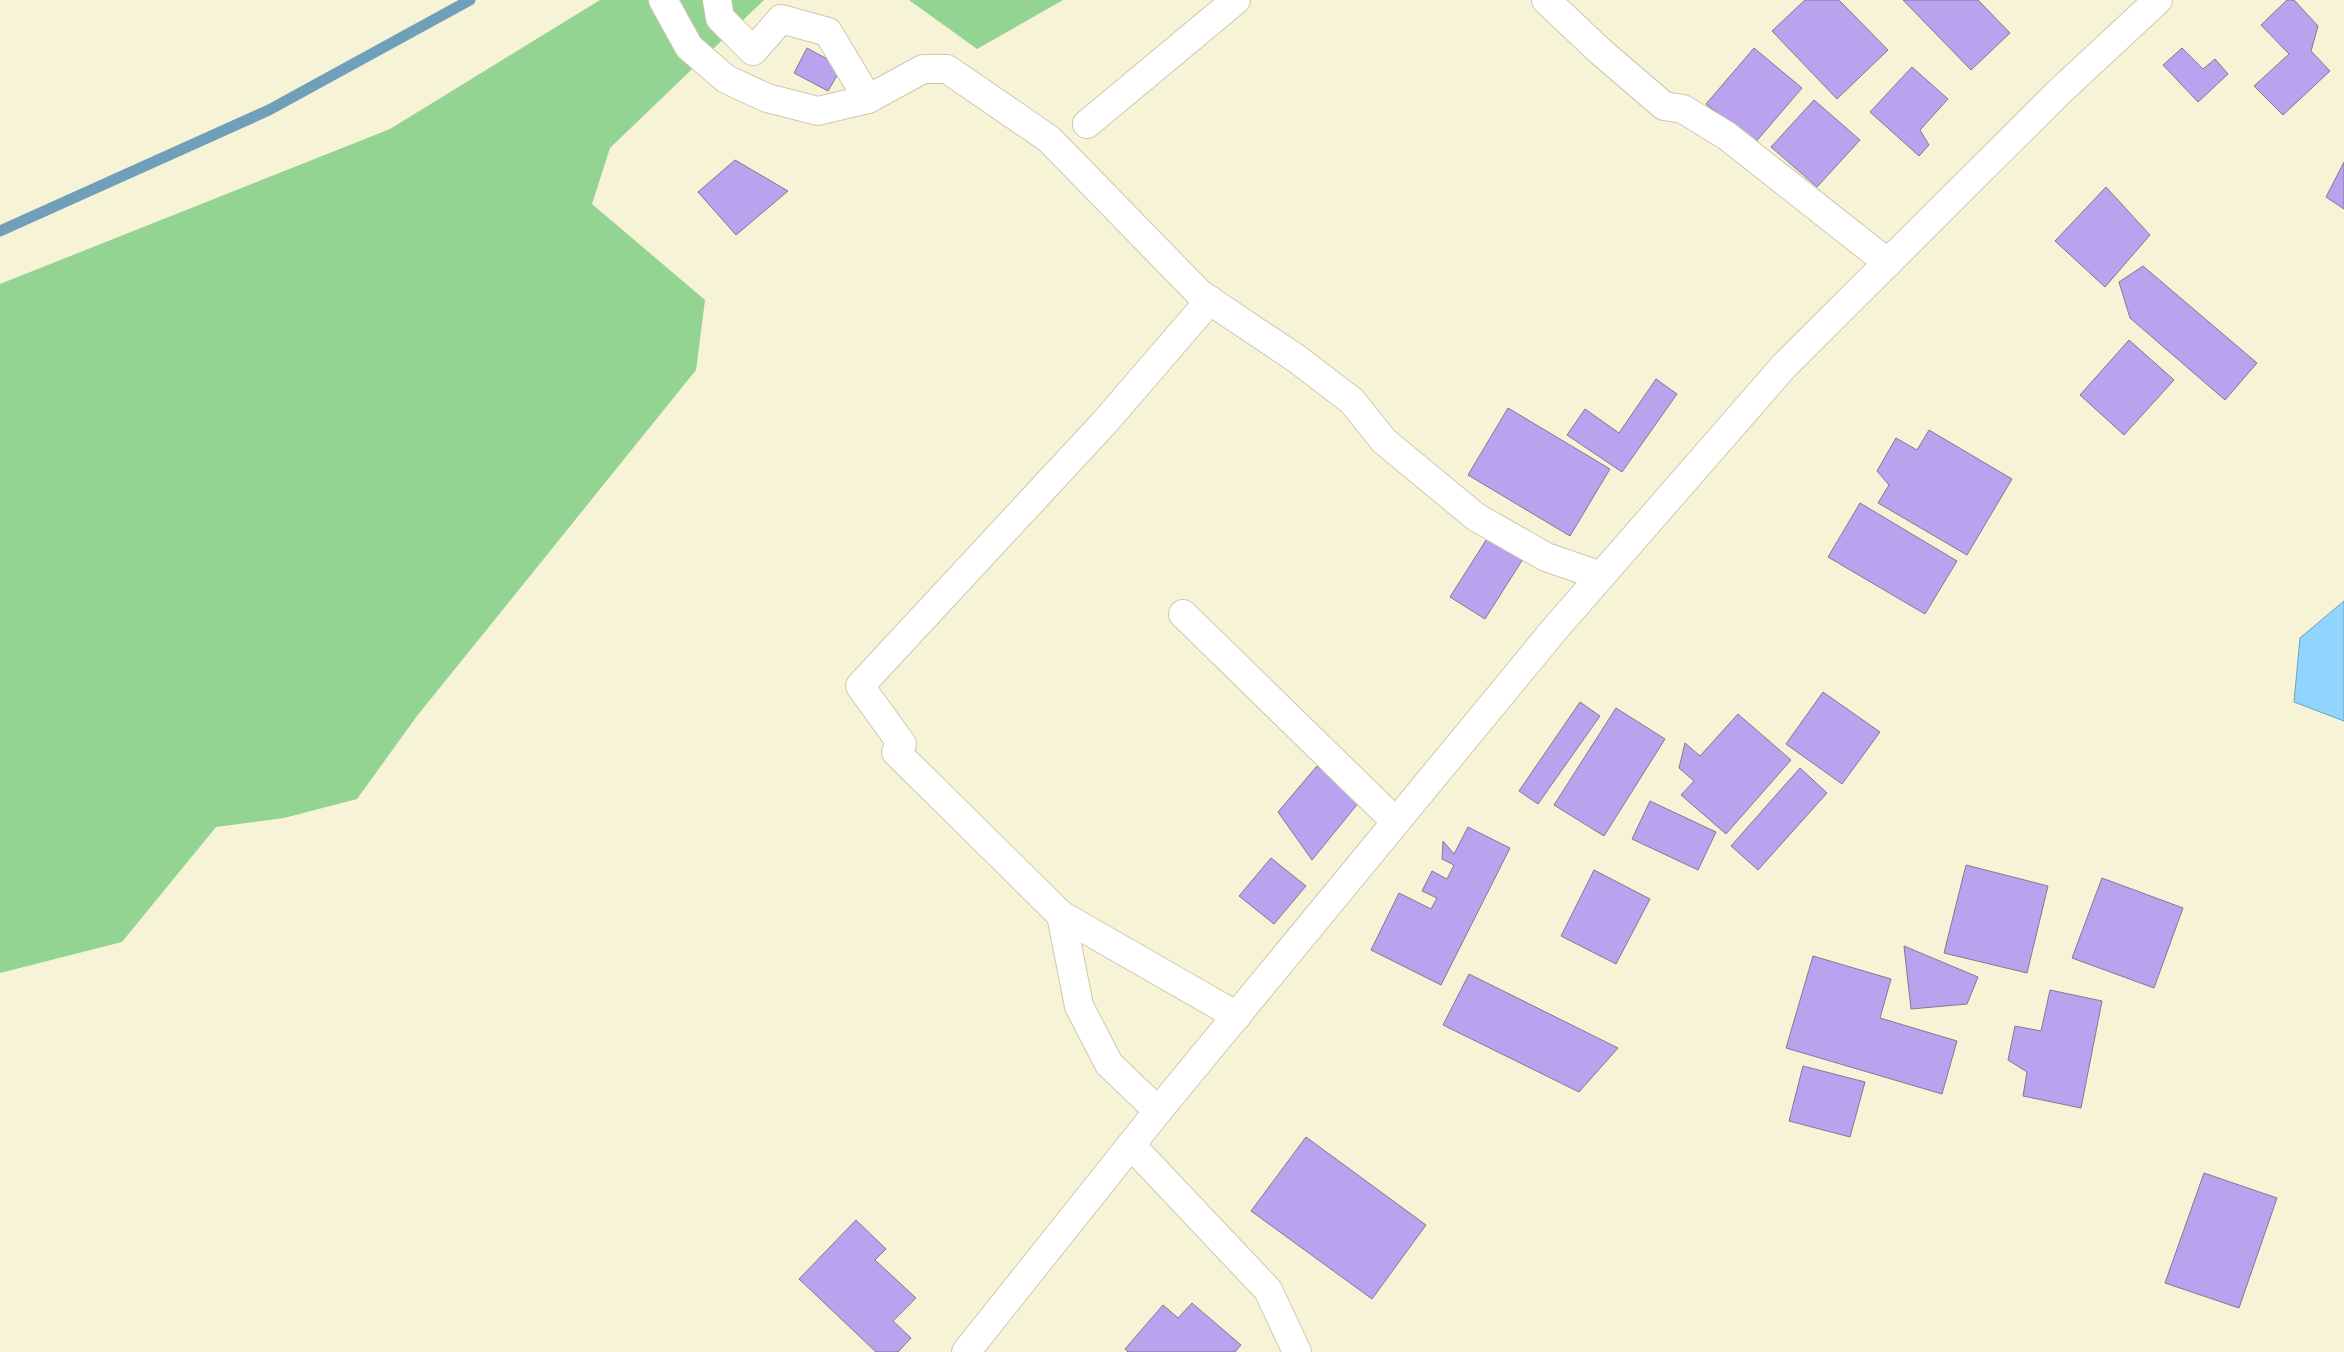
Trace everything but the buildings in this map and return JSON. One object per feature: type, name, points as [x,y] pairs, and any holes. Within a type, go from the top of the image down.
[{"type":"street","points":[[662,0],[689,47],[726,79],[767,98],[818,111],[868,99],[923,69],[947,69],[1049,139],[1200,294],[1297,359],[1352,401],[1384,441],[1476,517],[1546,557],[1601,576]]},
{"type":"street","points":[[717,0],[720,18],[753,51],[781,19],[828,32],[868,99]]},
{"type":"street","points":[[1049,139],[1087,124],[1236,0]]},
{"type":"street","points":[[1546,0],[1600,51],[1664,106],[1683,110],[1727,136],[1888,263]]},
{"type":"street","points":[[966,1352],[1158,1111],[1396,822],[1601,576],[1784,366],[2058,93],[2158,0]]},
{"type":"street","points":[[1077,168],[1087,124]]},
{"type":"street","points":[[1210,300],[1105,422],[860,686],[902,744],[896,752],[1061,915],[1237,1016]]},
{"type":"street","points":[[1183,614],[1396,822]]},
{"type":"street","points":[[1061,915],[1079,1006],[1109,1064],[1158,1111]]},
{"type":"street","points":[[1131,1145],[1268,1290],[1297,1352]]},
{"type":"green space","points":[[600,0],[764,0],[610,148],[592,204],[705,300],[696,370],[417,716],[357,799],[284,818],[216,827],[122,942],[0,973],[0,284],[390,129]]},
{"type":"green space","points":[[909,0],[1063,0],[977,49]]},
{"type":"water","points":[[2344,601],[2344,721],[2294,702],[2300,638]]},
{"type":"waterway","points":[[0,231],[269,110],[470,0]]}]
